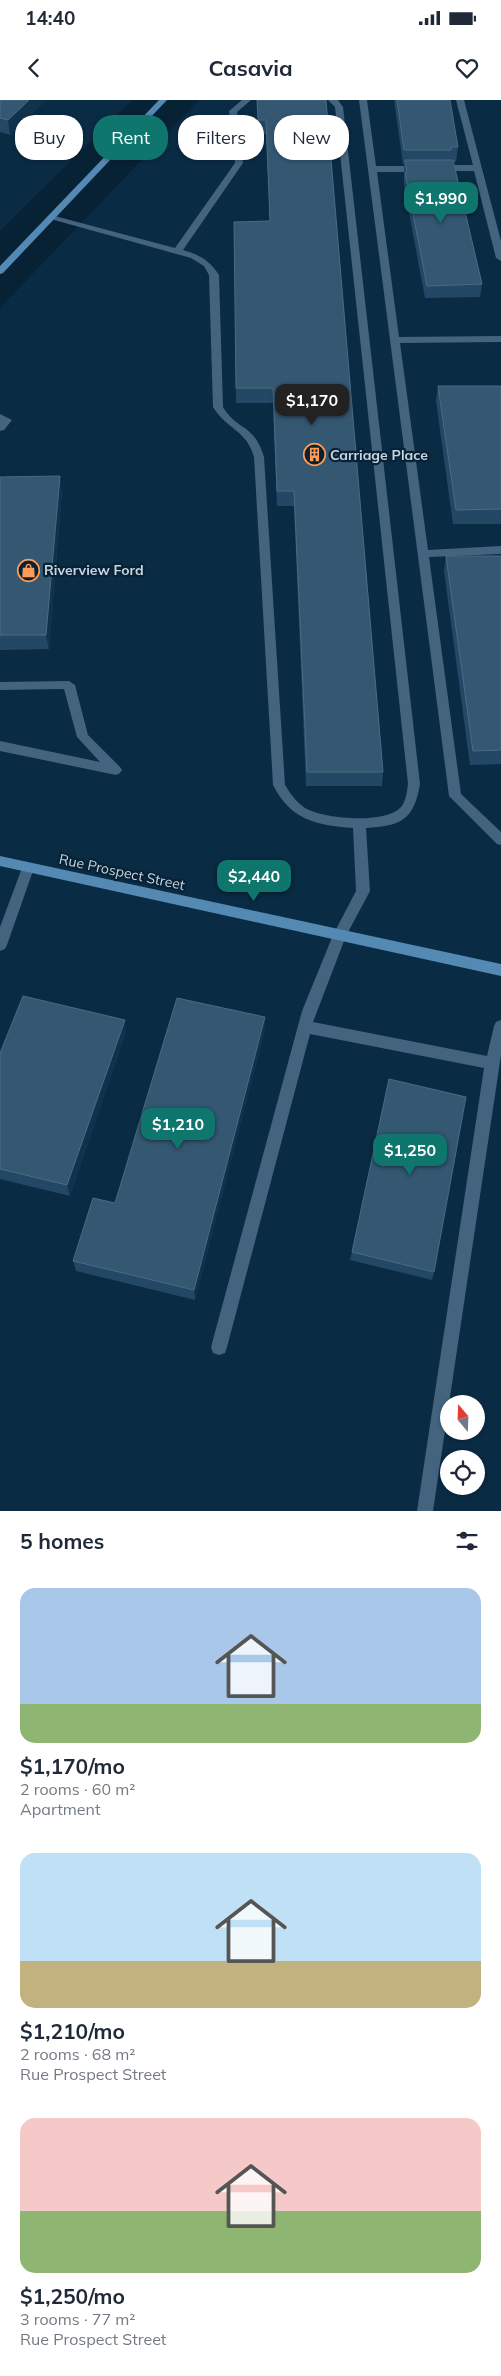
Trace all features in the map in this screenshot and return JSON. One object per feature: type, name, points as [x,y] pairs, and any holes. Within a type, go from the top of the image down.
[{"type":"main road","points":[[0,271],[163,100]]},
{"type":"main road","name":"Rue Prospect Street","points":[[0,861],[501,970]]},
{"type":"lane","points":[[178,251],[239,163],[233,111],[247,100]]},
{"type":"lane","points":[[51,218],[194,256],[207,264],[214,275],[218,407],[222,415],[250,434],[257,442],[260,457],[280,786],[287,799],[301,812],[320,820],[359,823],[389,819],[402,814],[410,805],[414,784],[339,107],[338,103],[332,100]]},
{"type":"lane","points":[[363,100],[455,796],[501,840]]},
{"type":"lane","points":[[460,100],[501,258]]},
{"type":"lane","points":[[372,169],[478,168]]},
{"type":"lane","points":[[394,340],[501,339]]},
{"type":"lane","points":[[0,417],[7,420],[0,428]]},
{"type":"lane","points":[[422,554],[501,550]]},
{"type":"lane","points":[[0,686],[69,685],[83,737],[116,770],[0,746]]},
{"type":"lane","points":[[219,1347],[305,1027],[340,935],[363,891],[359,823]]},
{"type":"lane","points":[[0,945],[28,868]]},
{"type":"lane","points":[[425,1511],[492,1063],[501,1026]]},
{"type":"lane","points":[[305,1027],[492,1063]]},
{"type":"shaded area","points":[[0,100],[132,100],[117,115],[93,115],[93,139],[83,149],[83,115],[15,115],[15,160],[72,160],[0,231]]},
{"type":"shaded area","points":[[199,100],[501,100],[501,1511],[0,1511],[0,308],[142,160],[168,160],[168,132],[178,122],[178,160],[264,160],[264,115],[185,115]]},
{"type":"building","points":[[0,100],[29,100],[8,120],[0,118]]},
{"type":"building","name":"Carriage Place","points":[[257,100],[326,100],[327,115],[274,115],[274,160],[331,160],[383,772],[307,772],[294,491],[277,491],[273,388],[236,388],[234,222],[270,221],[266,120],[264,120],[264,115],[258,115]]},
{"type":"building","points":[[397,100],[450,100],[458,147],[451,147],[451,150],[404,150]]},
{"type":"building","points":[[405,160],[453,160],[482,284],[427,286],[405,173],[407,173]]},
{"type":"building","points":[[438,386],[501,386],[501,509],[456,510]]},
{"type":"building","name":"Riverview Ford","points":[[60,476],[46,635],[0,635],[0,477]]},
{"type":"building","points":[[446,556],[501,556],[501,750],[473,751]]},
{"type":"building","points":[[23,996],[125,1020],[67,1185],[0,1169],[0,1053]]},
{"type":"building","points":[[177,998],[265,1017],[194,1290],[73,1261],[93,1198],[115,1203]]},
{"type":"building","points":[[389,1079],[466,1097],[434,1272],[352,1252]]},
{"type":"place","name":"Carriage Place","points":[[314,455]]},
{"type":"place","name":"Riverview Ford","points":[[28,570]]}]
